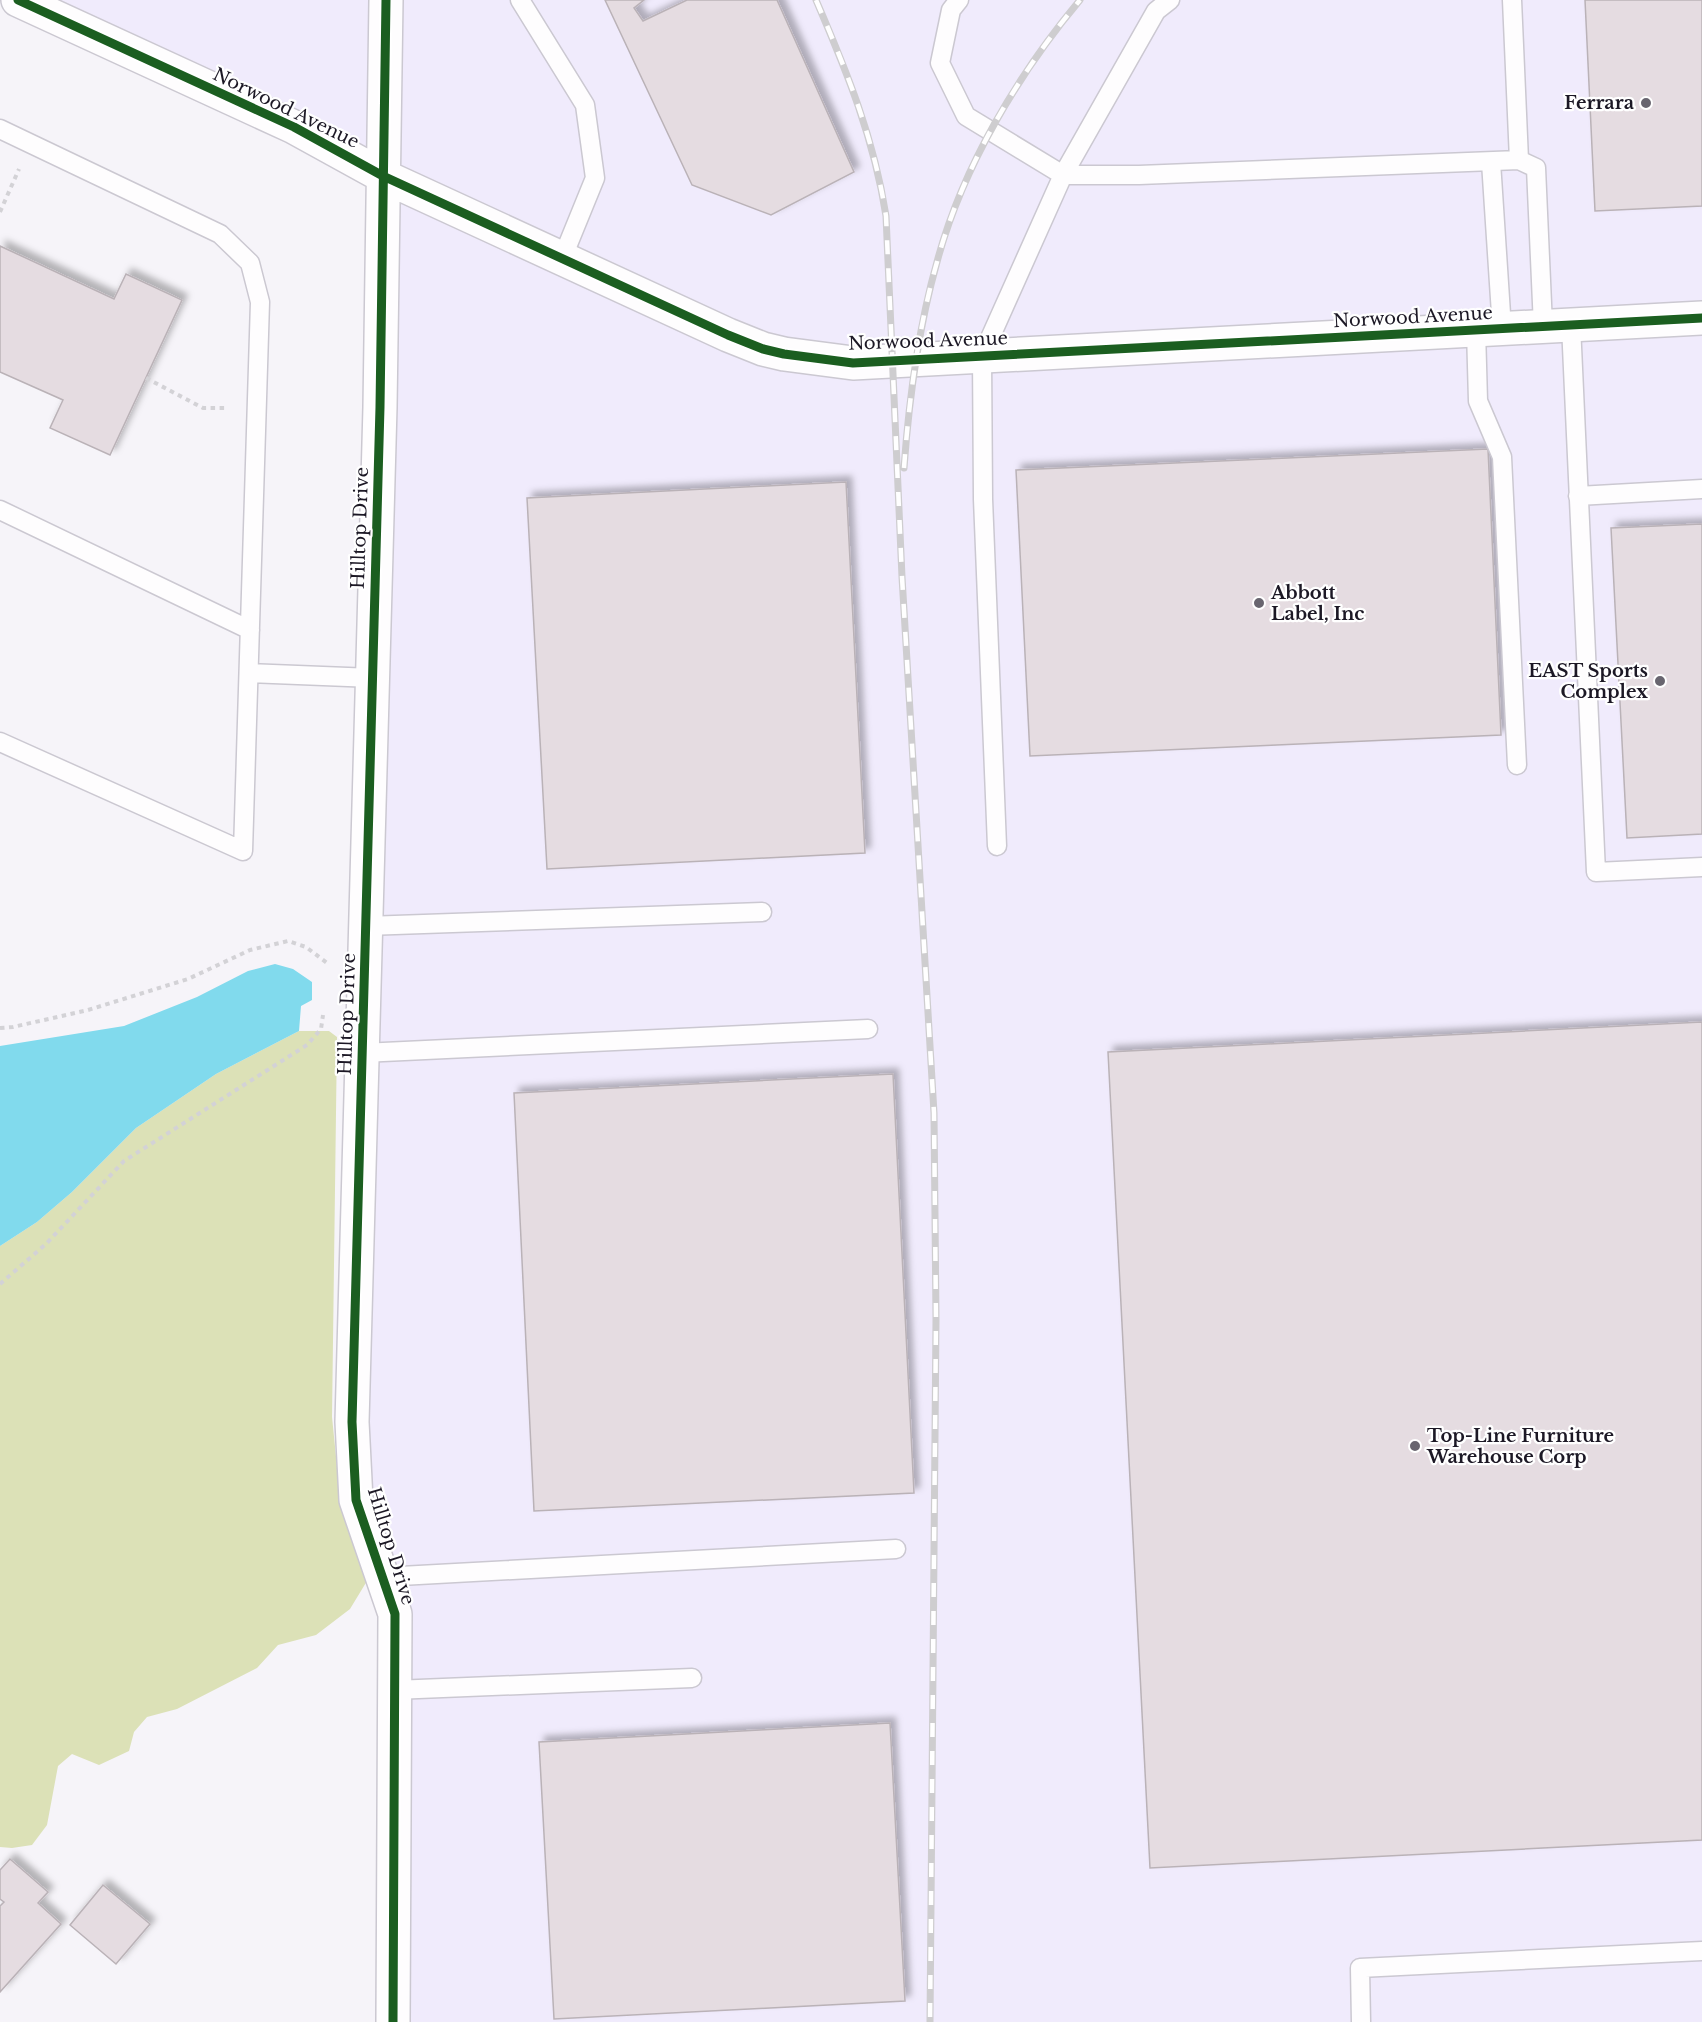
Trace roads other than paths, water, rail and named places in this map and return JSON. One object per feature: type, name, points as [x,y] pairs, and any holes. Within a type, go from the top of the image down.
[{"type":"street","name":"Norwood Avenue","points":[[18,0],[294,127],[383,176],[562,259],[728,335],[763,349],[784,354],[853,363],[1702,318]]},
{"type":"street","name":"Hilltop Drive","points":[[386,0],[380,407],[352,1422],[356,1500],[395,1614],[393,2022]]},
{"type":"lane","points":[[520,0],[585,105],[595,178],[562,259]]},
{"type":"lane","points":[[959,0],[951,10],[940,63],[966,116],[1063,175],[1139,175],[1519,160],[1536,168],[1578,496],[1596,872],[1702,867]]},
{"type":"lane","points":[[997,846],[983,499],[982,356],[1063,175],[1156,11],[1170,0]]},
{"type":"lane","points":[[1512,0],[1519,160]]},
{"type":"lane","points":[[0,129],[220,234],[250,263],[260,302],[243,851],[0,742]]},
{"type":"lane","points":[[1491,162],[1489,329],[1478,401],[1502,457],[1517,765]]},
{"type":"lane","points":[[1578,496],[1702,489]]},
{"type":"lane","points":[[0,510],[250,630]]},
{"type":"lane","points":[[249,673],[372,678]]},
{"type":"lane","points":[[366,926],[762,912]]},
{"type":"lane","points":[[362,1053],[868,1029]]},
{"type":"lane","points":[[382,1577],[896,1549]]},
{"type":"lane","points":[[394,1689],[693,1678]]},
{"type":"lane","points":[[1361,2022],[1360,1968],[1702,1951]]},
{"type":"water","points":[[275,964],[293,969],[312,982],[312,1000],[301,1006],[299,1031],[216,1074],[136,1128],[72,1192],[37,1222],[0,1246],[0,1046],[124,1026],[197,997],[248,971]]},
{"type":"railway","points":[[816,0],[849,79],[867,132],[886,216],[902,577],[934,1113],[936,1319],[930,2022]]},
{"type":"railway","points":[[904,468],[912,390],[930,287],[961,192],[977,157],[1014,91],[1080,0]]},
{"type":"place","name":"Ferrara","points":[[1646,103]]},
{"type":"place","name":"Abbott Label, Inc","points":[[1259,603]]},
{"type":"place","name":"EAST Sports Complex","points":[[1660,681]]},
{"type":"place","name":"Top-Line Furniture Warehouse Corp","points":[[1415,1446]]}]
